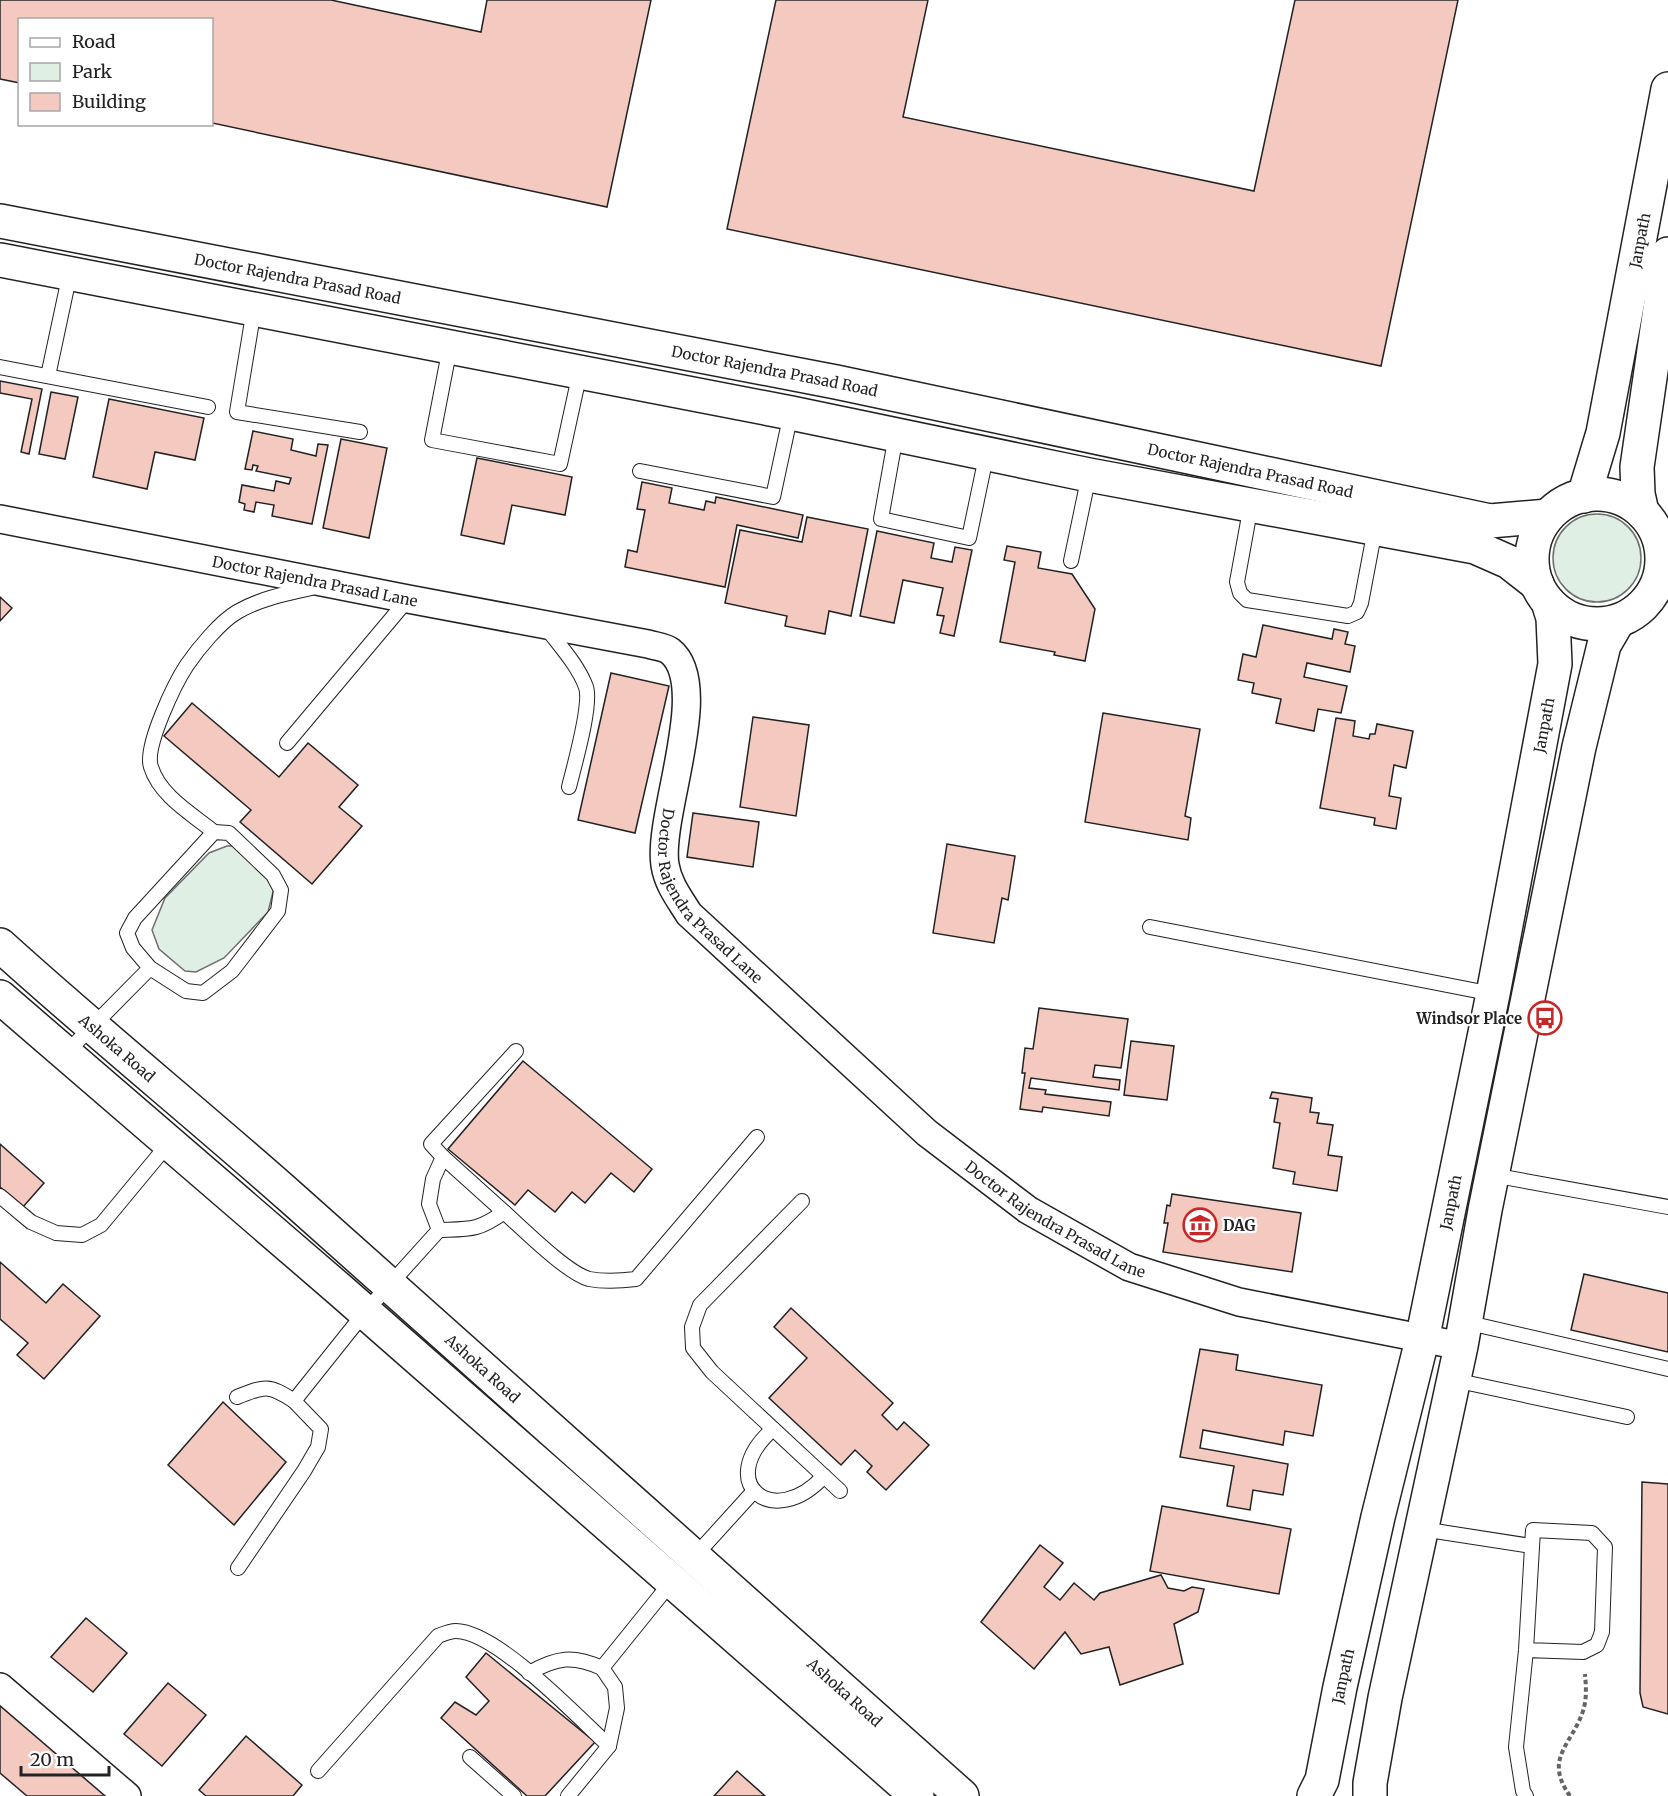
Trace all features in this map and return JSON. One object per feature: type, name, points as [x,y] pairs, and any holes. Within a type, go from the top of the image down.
[{"type":"main road","name":"Janpath","points":[[1584,496],[1604,433],[1668,89]]},
{"type":"main road","name":"Doctor Rajendra Prasad Road","points":[[0,221],[836,382],[1490,521],[1548,516]]},
{"type":"main road","name":"Janpath","points":[[1654,523],[1638,494],[1637,467],[1668,254]]},
{"type":"main road","name":"Doctor Rajendra Prasad Road","points":[[0,260],[791,413],[1089,475],[1475,547],[1509,562],[1542,593]]},
{"type":"main road","points":[[1370,1796],[1370,1782],[1385,1698],[1454,1380],[1492,1175],[1579,747],[1604,645],[1627,617],[1650,598],[1659,581],[1663,561],[1654,523],[1630,502],[1615,496],[1600,494],[1584,496],[1559,506],[1548,516],[1538,531],[1533,548],[1532,567],[1542,593],[1562,615],[1580,622],[1599,625],[1627,617],[1668,609]]},
{"type":"main road","name":"Janpath","points":[[1314,1796],[1322,1780],[1352,1630],[1422,1340],[1493,993],[1555,664],[1552,618],[1542,593]]},
{"type":"main road","name":"Ashoka Road","points":[[0,945],[91,1027],[206,1122],[390,1284],[683,1569],[905,1792]]},
{"type":"main road","name":"Ashoka Road","points":[[0,998],[365,1311],[962,1796]]},
{"type":"street","name":"Doctor Rajendra Prasad Lane","points":[[0,519],[648,644],[670,651],[681,667],[687,713],[667,827],[665,864],[672,889],[689,914],[927,1133],[1028,1210],[1129,1267],[1239,1302],[1422,1340],[1463,1334]]},
{"type":"street","points":[[0,1687],[127,1796]]},
{"type":"lane","points":[[48,376],[70,273]]},
{"type":"lane","points":[[254,309],[237,412],[360,432]]},
{"type":"lane","points":[[450,347],[432,440],[560,464],[580,372]]},
{"type":"lane","points":[[0,367],[208,407]]},
{"type":"lane","points":[[640,471],[773,497],[791,413]]},
{"type":"lane","points":[[896,435],[881,519],[969,538],[987,452]]},
{"type":"lane","points":[[1071,561],[1089,475]]},
{"type":"lane","points":[[1251,504],[1237,582],[1240,593],[1247,600],[1348,616],[1357,612],[1361,603],[1375,529]]},
{"type":"lane","points":[[214,832],[135,918],[127,933],[133,948],[150,968],[186,991],[203,993],[232,972],[278,911],[281,890],[273,875],[229,833],[214,832],[164,791],[150,766],[152,742],[158,724],[187,666],[217,630],[236,613],[273,596],[335,583]]},
{"type":"lane","points":[[287,743],[408,599]]},
{"type":"lane","points":[[544,624],[574,664],[587,689],[584,724],[569,787]]},
{"type":"lane","points":[[1150,927],[1493,993]]},
{"type":"lane","points":[[65,1054],[150,968]]},
{"type":"lane","points":[[516,1051],[431,1144],[504,1212],[568,1267],[586,1278],[611,1282],[636,1279],[757,1137]]},
{"type":"lane","points":[[0,1196],[31,1222],[56,1233],[82,1235],[101,1225],[169,1143]]},
{"type":"lane","points":[[439,1230],[429,1204],[433,1179],[443,1157]]},
{"type":"lane","points":[[1492,1175],[1668,1207]]},
{"type":"lane","points":[[802,1201],[700,1305],[692,1327],[693,1348],[712,1372],[840,1491]]},
{"type":"lane","points":[[294,1401],[365,1311],[439,1230],[471,1229],[488,1225],[504,1212]]},
{"type":"lane","points":[[1463,1334],[1668,1370]]},
{"type":"lane","points":[[1454,1380],[1628,1417]]},
{"type":"lane","points":[[237,1397],[259,1388],[277,1389],[294,1401],[321,1429],[318,1447],[304,1471],[238,1568]]},
{"type":"lane","points":[[772,1429],[760,1440],[749,1465],[748,1480],[753,1492],[767,1500],[786,1500],[803,1495],[824,1476]]},
{"type":"lane","points":[[602,1668],[683,1569],[753,1492]]},
{"type":"lane","points":[[1422,1528],[1531,1546]]},
{"type":"lane","points":[[1526,1650],[1583,1652],[1597,1645],[1602,1632],[1605,1547],[1592,1533],[1533,1530],[1526,1650],[1516,1747],[1523,1791],[1526,1796]]},
{"type":"lane","points":[[318,1771],[438,1636],[455,1631],[488,1641],[529,1673],[609,1746]]},
{"type":"lane","points":[[529,1673],[545,1664],[563,1659],[584,1660],[602,1668],[615,1687],[616,1708],[609,1746],[568,1796]]},
{"type":"lane","points":[[470,1757],[514,1796]]},
{"type":"path","points":[[1570,1796],[1562,1784],[1558,1768],[1562,1749],[1576,1727],[1583,1710],[1586,1690],[1583,1652]]},
{"type":"green space","points":[[1597,514],[1614,517],[1628,527],[1638,541],[1641,558],[1638,575],[1628,589],[1614,599],[1597,602],[1580,599],[1566,589],[1556,575],[1553,558],[1556,541],[1566,527],[1580,517]]},
{"type":"green space","points":[[227,846],[244,846],[277,876],[268,912],[224,958],[196,972],[185,971],[159,949],[152,930],[165,898],[209,853]]},
{"type":"building","points":[[0,0],[331,0],[481,32],[487,0],[651,0],[607,207],[213,123],[213,18],[18,18],[18,83],[0,79]]},
{"type":"building","points":[[776,0],[928,0],[903,117],[1254,191],[1295,0],[1458,0],[1381,366],[727,229]]},
{"type":"building","points":[[0,381],[42,389],[29,454],[21,452],[32,399],[0,393]]},
{"type":"building","points":[[51,392],[78,397],[65,459],[39,454]]},
{"type":"building","points":[[109,399],[204,418],[195,460],[155,452],[147,489],[93,477]]},
{"type":"building","points":[[253,431],[293,439],[291,450],[316,456],[318,444],[328,445],[312,524],[272,516],[274,505],[256,502],[254,512],[244,510],[245,504],[239,502],[242,485],[274,491],[276,481],[289,484],[291,478],[256,471],[258,466],[253,465],[252,470],[245,469]]},
{"type":"building","points":[[341,439],[387,448],[369,538],[323,528]]},
{"type":"building","points":[[477,458],[572,477],[565,515],[512,505],[504,544],[461,535]]},
{"type":"building","points":[[642,482],[672,488],[669,503],[704,510],[706,501],[715,503],[716,497],[803,515],[798,538],[737,525],[725,587],[625,567],[628,550],[637,552],[645,510],[637,509]]},
{"type":"building","points":[[807,517],[868,529],[851,616],[829,611],[825,634],[785,626],[787,616],[725,603],[740,530],[802,542]]},
{"type":"building","points":[[877,531],[934,543],[931,558],[952,562],[955,547],[972,550],[954,636],[940,633],[944,616],[937,615],[943,588],[903,580],[894,623],[860,616]]},
{"type":"building","points":[[1007,546],[1041,552],[1038,568],[1072,574],[1095,609],[1085,661],[1054,655],[1055,652],[1000,642],[1015,562],[1004,560]]},
{"type":"building","points":[[0,597],[12,608],[0,621]]},
{"type":"building","points":[[1263,625],[1332,639],[1334,629],[1348,632],[1345,644],[1355,646],[1350,672],[1307,663],[1304,677],[1347,686],[1341,713],[1318,709],[1314,731],[1276,723],[1281,699],[1252,693],[1254,683],[1238,680],[1243,654],[1256,657]]},
{"type":"building","points":[[611,673],[669,686],[635,833],[578,820]]},
{"type":"building","points":[[192,703],[279,777],[308,743],[358,785],[339,807],[362,826],[312,884],[240,822],[251,810],[164,736]]},
{"type":"building","points":[[1103,713],[1200,729],[1185,816],[1191,818],[1188,840],[1085,822]]},
{"type":"building","points":[[753,717],[809,725],[796,816],[740,807]]},
{"type":"building","points":[[1336,718],[1355,721],[1353,736],[1369,739],[1370,734],[1375,734],[1377,724],[1413,731],[1406,768],[1394,765],[1389,796],[1401,798],[1396,829],[1374,825],[1375,818],[1320,808]]},
{"type":"building","points":[[693,813],[759,822],[753,867],[687,857]]},
{"type":"building","points":[[947,844],[1015,856],[1008,900],[1002,898],[994,943],[933,933]]},
{"type":"building","points":[[1039,1008],[1128,1019],[1121,1068],[1095,1065],[1093,1077],[1120,1080],[1119,1090],[1031,1078],[1029,1088],[1046,1090],[1045,1094],[1111,1102],[1109,1116],[1043,1107],[1042,1112],[1020,1109],[1025,1073],[1022,1073],[1025,1048],[1033,1049]]},
{"type":"building","points":[[1131,1041],[1174,1046],[1167,1100],[1124,1095]]},
{"type":"building","points":[[523,1061],[652,1169],[634,1192],[611,1173],[585,1203],[572,1192],[555,1212],[528,1190],[515,1205],[448,1149]]},
{"type":"building","points":[[1272,1092],[1312,1098],[1310,1112],[1319,1113],[1317,1123],[1333,1125],[1328,1155],[1342,1157],[1337,1191],[1293,1184],[1295,1172],[1273,1168],[1280,1123],[1274,1122],[1278,1099],[1270,1098]]},
{"type":"building","points":[[0,1144],[44,1183],[23,1207],[0,1187]]},
{"type":"building","points":[[1172,1194],[1301,1213],[1292,1272],[1163,1252],[1168,1223],[1164,1223],[1167,1205],[1170,1206]]},
{"type":"building","points":[[0,1262],[46,1303],[63,1284],[100,1316],[44,1379],[17,1355],[28,1343],[0,1319]]},
{"type":"building","points":[[1584,1274],[1668,1293],[1668,1352],[1571,1330]]},
{"type":"building","points":[[791,1308],[893,1403],[882,1415],[897,1430],[904,1422],[929,1445],[886,1490],[867,1472],[872,1466],[855,1450],[841,1465],[769,1398],[807,1358],[774,1327]]},
{"type":"building","points":[[1200,1349],[1238,1355],[1236,1370],[1322,1385],[1313,1436],[1285,1431],[1283,1445],[1203,1430],[1200,1448],[1288,1464],[1283,1495],[1253,1490],[1250,1510],[1227,1506],[1234,1466],[1180,1457]]},
{"type":"building","points":[[223,1402],[286,1462],[234,1525],[168,1465]]},
{"type":"building","points":[[1642,1482],[1668,1484],[1668,1714],[1643,1707],[1640,1693]]},
{"type":"building","points":[[1162,1506],[1291,1529],[1279,1594],[1150,1571]]},
{"type":"building","points":[[1040,1545],[1063,1563],[1044,1587],[1060,1600],[1074,1583],[1094,1600],[1100,1593],[1161,1575],[1168,1588],[1184,1591],[1192,1587],[1204,1589],[1198,1612],[1174,1624],[1183,1664],[1120,1685],[1109,1647],[1081,1654],[1065,1632],[1034,1669],[981,1622]]},
{"type":"building","points":[[86,1618],[127,1653],[93,1692],[51,1657]]},
{"type":"building","points":[[486,1653],[595,1742],[545,1796],[527,1796],[441,1718],[455,1702],[476,1715],[489,1701],[466,1677]]},
{"type":"building","points":[[168,1683],[206,1715],[162,1766],[124,1734]]},
{"type":"building","points":[[0,1695],[117,1796],[27,1796],[0,1773]]},
{"type":"building","points":[[246,1736],[302,1785],[293,1796],[206,1796],[199,1790]]},
{"type":"building","points":[[737,1771],[765,1796],[714,1796]]},
{"type":"place","name":"Windsor Place","points":[[1545,1018]]},
{"type":"place","name":"DAG","points":[[1200,1225]]}]
